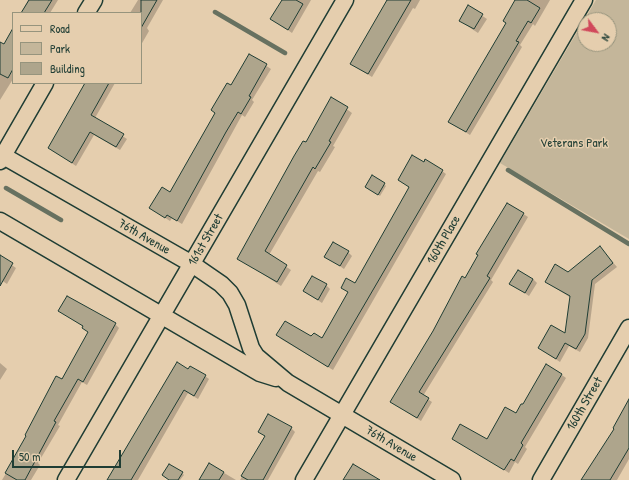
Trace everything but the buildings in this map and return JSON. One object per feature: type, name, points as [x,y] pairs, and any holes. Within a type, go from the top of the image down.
[{"type":"street","points":[[87,12],[94,0]]},
{"type":"street","name":"161st Street","points":[[66,480],[345,0]]},
{"type":"street","name":"160th Place","points":[[304,480],[584,0]]},
{"type":"street","points":[[1,157],[44,84]]},
{"type":"street","name":"76th Avenue","points":[[1,157],[192,264],[221,284],[230,293],[237,305],[251,348],[256,356],[288,383],[452,480]]},
{"type":"street","name":"76th Avenue","points":[[0,221],[260,373],[288,383]]},
{"type":"street","name":"160th Street","points":[[541,480],[629,328]]},
{"type":"green space","name":"Veterans Park","points":[[596,0],[629,0],[629,239],[500,163],[577,32],[577,52],[617,52],[617,12],[589,12]]},
{"type":"waterway","points":[[215,12],[285,53]]},
{"type":"waterway","points":[[508,170],[629,244]]},
{"type":"waterway","points":[[6,188],[61,220]]}]
